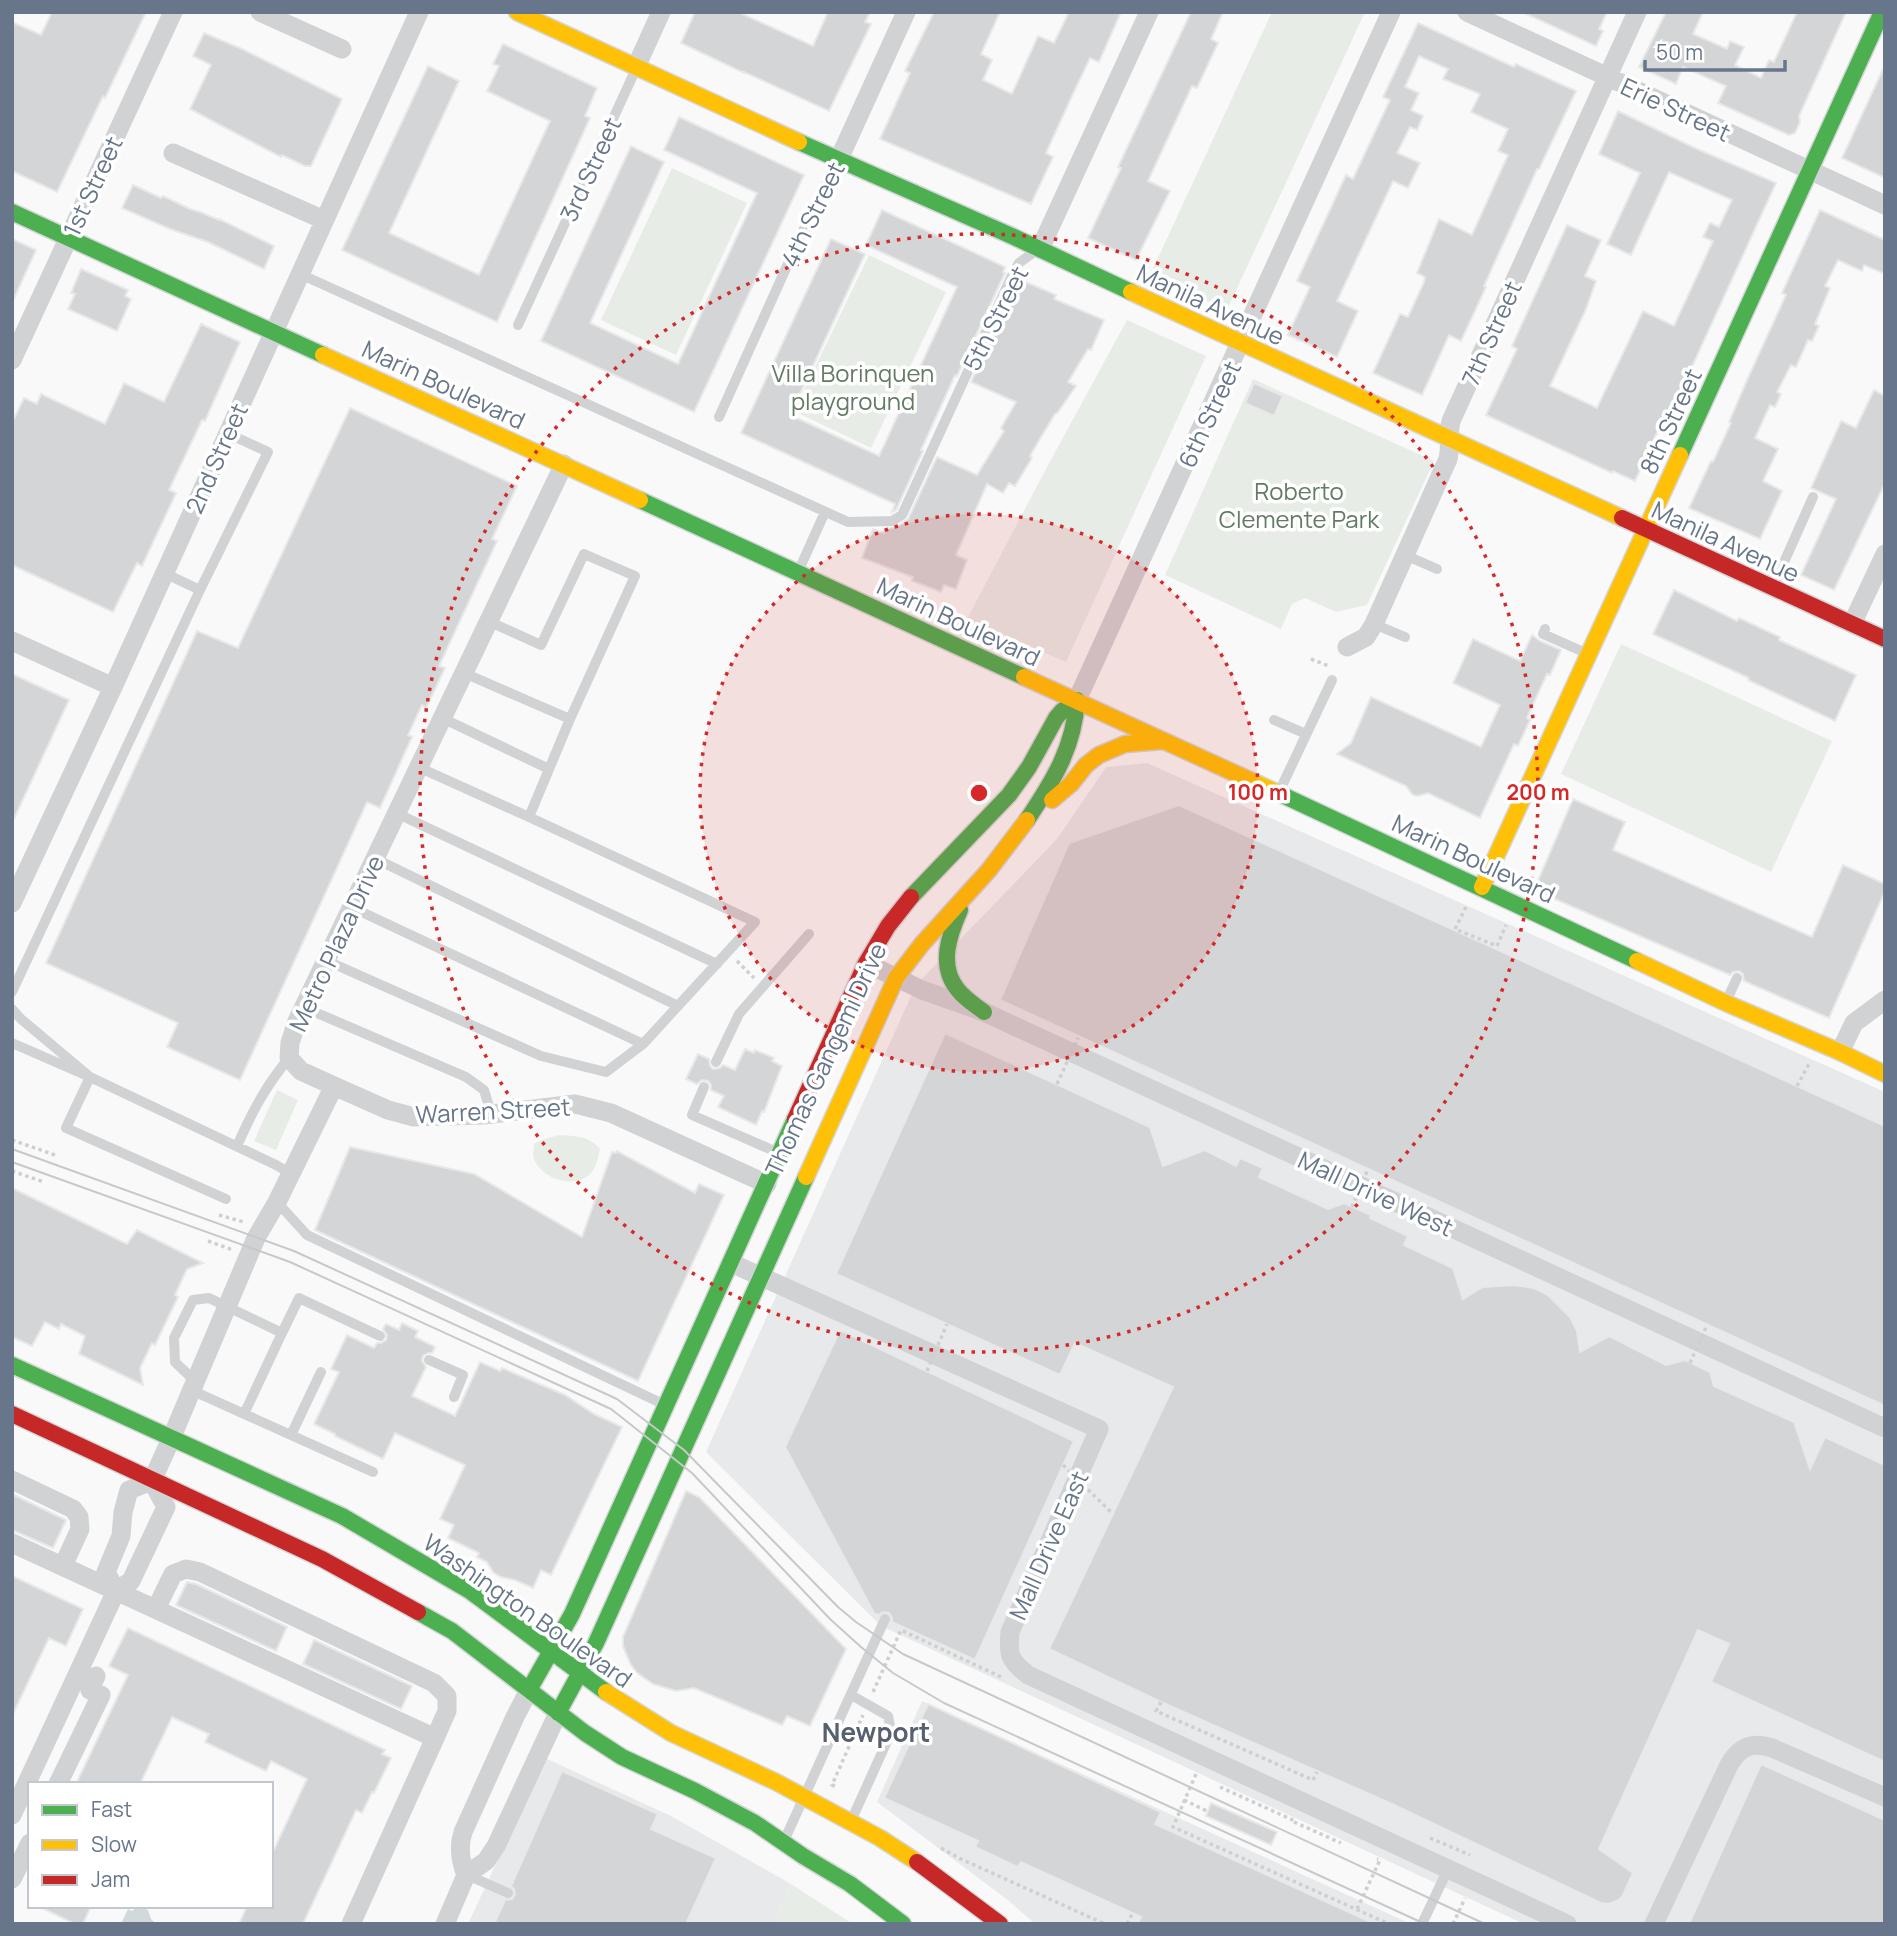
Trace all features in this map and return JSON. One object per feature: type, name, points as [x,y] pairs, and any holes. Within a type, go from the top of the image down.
[{"type":"street","name":"1st Street","points":[[12,360],[173,12]]},
{"type":"street","points":[[260,12],[342,49]]},
{"type":"street","name":"2nd Street","points":[[12,903],[113,687],[419,12]]},
{"type":"street","name":"Manila Avenue","points":[[517,12],[1040,249],[1885,639]]},
{"type":"street","name":"3rd Street","points":[[636,67],[661,12]]},
{"type":"street","name":"4th Street","points":[[839,159],[906,12]]},
{"type":"street","name":"5th Street","points":[[1040,249],[1149,12]]},
{"type":"street","name":"6th Street","points":[[1077,700],[1391,12]]},
{"type":"street","name":"Erie Street","points":[[1467,12],[1885,205]]},
{"type":"street","name":"7th Street","points":[[1347,647],[1366,637],[1374,624],[1448,459],[1451,421],[1637,12]]},
{"type":"street","name":"8th Street","points":[[1482,887],[1882,16]]},
{"type":"street","points":[[173,153],[324,220]]},
{"type":"street","name":"Marin Boulevard","points":[[12,212],[1885,1074]]},
{"type":"street","name":"Metro Plaza Drive","points":[[334,1086],[301,1071],[289,1058],[290,1043],[303,1007],[564,464]]},
{"type":"street","points":[[1852,624],[1885,554]]},
{"type":"street","points":[[12,641],[113,687]]},
{"type":"street","name":"Thomas Gangemi Drive","points":[[445,1924],[466,1875],[486,1861],[496,1846],[558,1713],[596,1643],[896,978],[927,936],[970,892],[1026,823],[1067,752],[1074,730],[1077,700]]},
{"type":"street","name":"Thomas Gangemi Drive","points":[[466,1875],[460,1857],[463,1832],[515,1717],[572,1614],[731,1263],[773,1188],[780,1154],[866,963],[888,926],[909,900],[1009,795],[1029,767],[1056,718],[1077,700]]},
{"type":"street","points":[[1026,823],[1100,754],[1136,742],[1166,741]]},
{"type":"street","points":[[970,892],[948,937],[948,968],[955,985],[984,1012]]},
{"type":"street","name":"Mall Drive West","points":[[866,963],[896,978],[984,1012],[1885,1428]]},
{"type":"street","points":[[1840,1052],[1854,1023],[1885,1000]]},
{"type":"street","points":[[116,1591],[106,1573],[121,1536],[123,1512],[129,1490],[152,1481],[257,1238],[334,1086]]},
{"type":"street","name":"Warren Street","points":[[334,1086],[388,1110],[414,1117],[491,1113],[575,1104],[598,1109],[773,1188]]},
{"type":"street","points":[[771,1217],[767,1225],[765,1244],[773,1252]]},
{"type":"street","name":"Mall Drive East","points":[[731,1263],[1098,1429],[1010,1632],[1009,1652],[1019,1668],[1064,1692],[1567,1924]]},
{"type":"street","name":"Washington Boulevard","points":[[12,1365],[342,1516],[470,1591],[595,1685],[671,1733],[851,1821],[925,1867],[1000,1924]]},
{"type":"street","points":[[12,1414],[322,1559],[452,1631],[558,1713],[622,1757],[755,1823],[850,1884],[903,1924]]},
{"type":"street","points":[[12,1480],[73,1508],[79,1517],[79,1529],[63,1566]]},
{"type":"street","points":[[12,1815],[116,1591],[131,1581],[166,1507],[152,1481]]},
{"type":"street","points":[[12,1543],[435,1738]]},
{"type":"street","points":[[156,1609],[173,1574],[186,1569],[201,1572],[434,1683],[447,1696],[447,1711],[351,1924]]},
{"type":"street","points":[[59,1782],[101,1695],[90,1690],[96,1676]]},
{"type":"street","points":[[1654,1924],[1733,1757],[1747,1746],[1755,1744],[1772,1748],[1885,1797]]},
{"type":"street","points":[[12,1880],[28,1847]]},
{"type":"lane","name":"3rd Street","points":[[518,325],[636,67]]},
{"type":"lane","name":"4th Street","points":[[719,417],[800,237],[839,159]]},
{"type":"lane","name":"5th Street","points":[[825,512],[848,522],[892,522],[902,515],[1014,271],[1027,256],[1040,249]]},
{"type":"lane","points":[[299,274],[825,512],[798,572]]},
{"type":"lane","points":[[12,992],[200,590],[268,453],[227,433]]},
{"type":"lane","points":[[1773,587],[1813,497]]},
{"type":"lane","points":[[488,621],[541,645],[584,554],[635,576],[529,817]]},
{"type":"lane","points":[[1405,555],[1437,569]]},
{"type":"lane","points":[[164,573],[200,590]]},
{"type":"lane","points":[[1374,624],[1405,637]]},
{"type":"lane","points":[[1545,629],[1543,634],[1589,654]]},
{"type":"lane","points":[[464,673],[570,719]]},
{"type":"lane","points":[[1279,793],[1334,675]]},
{"type":"lane","points":[[442,718],[549,769]]},
{"type":"lane","points":[[1275,720],[1306,734]]},
{"type":"lane","points":[[325,960],[541,1056],[606,1072],[643,1044],[755,922],[418,767]]},
{"type":"lane","points":[[396,813],[718,964]]},
{"type":"lane","points":[[374,858],[678,1006]]},
{"type":"lane","points":[[351,907],[643,1044]]},
{"type":"lane","points":[[716,1062],[739,1014],[809,934]]},
{"type":"lane","points":[[1726,1003],[1737,978]]},
{"type":"lane","points":[[303,1007],[466,1077],[484,1090],[491,1113]]},
{"type":"lane","points":[[12,1009],[90,1077]]},
{"type":"lane","points":[[12,1043],[90,1077],[290,1173]]},
{"type":"lane","points":[[237,1146],[255,1107],[271,1080],[289,1058]]},
{"type":"lane","points":[[90,1077],[66,1128],[226,1199]]},
{"type":"lane","points":[[704,1087],[692,1115],[780,1154]]},
{"type":"lane","points":[[277,1202],[307,1235],[666,1406]]},
{"type":"lane","points":[[282,1333],[209,1298],[193,1300],[174,1338],[175,1362],[193,1385],[244,1414],[373,1472]]},
{"type":"lane","points":[[244,1414],[299,1298],[380,1336]]},
{"type":"lane","points":[[429,1360],[463,1375],[453,1397]]},
{"type":"lane","points":[[292,1435],[321,1372]]},
{"type":"lane","points":[[784,1843],[885,1619]]},
{"type":"lane","points":[[850,1695],[888,1716],[890,1726],[889,1737],[851,1821]]},
{"type":"lane","points":[[1422,1924],[1448,1868]]},
{"type":"lane","points":[[466,1875],[508,1893]]},
{"type":"path","points":[[1311,659],[1334,675]]},
{"type":"path","points":[[1466,907],[1455,929],[1497,946],[1506,925]]},
{"type":"path","points":[[728,952],[763,987]]},
{"type":"path","points":[[1057,1084],[1078,1038]]},
{"type":"path","points":[[1797,1086],[1807,1066]]},
{"type":"path","points":[[12,1140],[55,1155]]},
{"type":"path","points":[[1355,1207],[1368,1169]]},
{"type":"path","points":[[12,1171],[44,1182]]},
{"type":"path","points":[[219,1214],[247,1223]]},
{"type":"path","points":[[208,1241],[235,1250]]},
{"type":"path","points":[[927,1371],[947,1324]]},
{"type":"path","points":[[1690,1363],[1707,1325]]},
{"type":"path","points":[[1063,1465],[1113,1514]]},
{"type":"path","points":[[860,1801],[832,1784],[901,1630],[1012,1682]]},
{"type":"path","points":[[1161,1702],[1156,1712],[1314,1780]]},
{"type":"path","points":[[1196,1769],[1196,1775],[1173,1827],[1390,1924]]},
{"type":"path","points":[[1311,1786],[1317,1772]]},
{"type":"path","points":[[1221,1787],[1343,1843]]},
{"type":"path","points":[[1184,1800],[1209,1812]]},
{"type":"path","points":[[1294,1822],[1297,1816]]},
{"type":"path","points":[[937,1846],[1105,1924]]},
{"type":"path","points":[[1357,1909],[1380,1860],[1368,1854]]},
{"type":"path","points":[[1453,1924],[1466,1898],[1458,1895]]},
{"type":"path","points":[[1127,1924],[1132,1914]]},
{"type":"shaded area","points":[[1147,763],[1885,1092],[1885,1924],[1524,1924],[881,1626],[706,1452],[916,985],[1057,839],[1106,767]]},
{"type":"shaded area","points":[[922,1701],[1411,1924],[1035,1924],[1009,1901],[877,1802]]},
{"type":"shaded area","points":[[545,1758],[671,1816],[791,1884],[773,1924],[468,1924]]},
{"type":"shaded area","points":[[136,1908],[148,1910],[156,1924],[121,1924],[128,1909],[132,1911]]},
{"type":"green space","points":[[1272,12],[1365,12],[1227,310],[1150,275]]},
{"type":"green space","points":[[672,168],[747,203],[676,355],[601,320]]},
{"type":"green space","name":"Villa Borinquen playground","points":[[869,255],[946,292],[871,448],[794,411]]},
{"type":"green space","points":[[1127,320],[1206,356],[1066,662],[967,619]]},
{"type":"green space","name":"Roberto Clemente Park","points":[[1253,379],[1434,461],[1367,605],[1336,612],[1305,598],[1292,604],[1281,629],[1165,575]]},
{"type":"green space","points":[[1621,644],[1832,741],[1771,872],[1561,774]]},
{"type":"green space","points":[[277,1090],[298,1100],[276,1150],[254,1141]]},
{"type":"green space","points":[[559,1135],[587,1139],[600,1149],[595,1167],[589,1175],[574,1181],[565,1181],[541,1170],[533,1155],[534,1144]]},
{"type":"green space","points":[[791,1884],[853,1924],[773,1924]]},
{"type":"building","points":[[52,12],[146,12],[57,192],[12,171],[12,22],[41,35]]},
{"type":"building","points":[[695,12],[738,12],[813,46],[828,12],[870,12],[865,22],[871,24],[829,111],[681,43]]},
{"type":"building","points":[[934,12],[1000,12],[981,54],[992,60],[983,80],[1012,94],[1038,36],[1054,43],[1069,12],[1121,12],[1099,62],[1090,58],[1072,96],[1046,153],[1053,157],[1031,204],[880,139],[910,73],[905,71]]},
{"type":"building","points":[[1191,12],[1223,12],[1211,39],[1218,43],[1197,88],[1192,86],[1148,181],[1170,191],[1136,260],[1088,238],[1121,168],[1118,167]]},
{"type":"building","points":[[1522,12],[1607,12],[1599,29],[1603,31],[1596,46]]},
{"type":"building","points":[[1666,12],[1703,12],[1693,34],[1727,49],[1730,41],[1744,47],[1735,65],[1761,78],[1769,60],[1774,62],[1797,12],[1846,12],[1799,116],[1800,122],[1795,133],[1789,135],[1718,103],[1726,86],[1683,67],[1676,84],[1639,67]]},
{"type":"building","points":[[1418,23],[1514,67],[1516,64],[1576,91],[1537,169],[1461,341],[1449,335],[1422,395],[1373,373],[1400,314],[1408,317],[1424,282],[1425,277],[1417,273],[1439,219],[1472,235],[1508,155],[1498,151],[1508,129],[1471,112],[1480,94],[1443,79],[1448,69],[1419,56],[1405,87],[1419,93],[1411,110],[1423,116],[1417,130],[1410,127],[1397,153],[1420,163],[1408,188],[1393,181],[1337,301],[1358,311],[1337,357],[1288,335],[1310,287],[1297,281],[1346,175],[1353,179],[1390,100],[1383,97]]},
{"type":"building","points":[[204,33],[342,99],[311,166],[305,166],[282,155],[281,157],[190,109],[211,65],[193,56]]},
{"type":"building","points":[[503,44],[597,88],[585,116],[590,118],[497,322],[342,250],[428,66],[459,81],[389,233],[479,275],[550,121],[487,91],[499,66],[493,64]]},
{"type":"building","points":[[1885,65],[1885,178],[1842,158]]},
{"type":"building","points":[[1618,111],[1776,183],[1669,417],[1665,415],[1635,481],[1486,415],[1517,349],[1512,346],[1567,225],[1601,240],[1585,276],[1596,281],[1550,386],[1597,408],[1643,311],[1674,326],[1713,241],[1703,237],[1710,223],[1719,227],[1732,200],[1669,172],[1631,255],[1607,244],[1640,173],[1599,154]]},
{"type":"building","points":[[679,117],[804,175],[694,412],[541,341],[631,146],[664,162],[590,323],[678,364],[757,193],[664,150]]},
{"type":"building","points":[[133,185],[219,219],[274,246],[264,269],[208,242],[122,208]]},
{"type":"building","points":[[882,210],[1005,267],[1005,273],[957,376],[955,375],[896,510],[892,512],[895,504],[741,433],[831,239],[865,254],[790,415],[879,456],[957,287],[866,245]]},
{"type":"building","points":[[1820,210],[1885,240],[1885,274],[1864,265],[1862,271],[1838,260],[1825,286],[1830,288],[1815,324],[1819,326],[1812,341],[1808,340],[1796,367],[1791,365],[1777,392],[1781,394],[1775,407],[1770,405],[1755,438],[1778,449],[1763,481],[1782,491],[1760,539],[1689,508],[1731,423],[1729,422],[1786,295],[1782,293]]},
{"type":"building","points":[[12,239],[36,250],[12,303]]},
{"type":"building","points":[[81,269],[128,290],[125,296],[131,299],[117,331],[68,309]]},
{"type":"building","points":[[1019,279],[1056,295],[1054,299],[1104,320],[1091,350],[1088,349],[1068,382],[1076,386],[1055,414],[1015,486],[1009,483],[1003,493],[987,484],[956,555],[967,560],[956,589],[944,585],[941,592],[912,581],[913,577],[862,558],[873,529],[884,533],[886,529],[896,527],[908,519],[937,457],[977,475],[1004,431],[1001,428],[1016,402],[971,382]]},
{"type":"building","points":[[201,324],[240,342],[205,421],[202,420],[169,490],[176,493],[142,566],[137,563],[113,612],[12,565],[12,423],[24,398],[37,404],[41,394],[105,424],[124,383],[164,402]]},
{"type":"building","points":[[1254,383],[1283,396],[1274,416],[1245,403]]},
{"type":"building","points":[[1874,390],[1885,396],[1885,483],[1834,590],[1801,575],[1836,499],[1811,488],[1841,421],[1856,428]]},
{"type":"building","points":[[350,408],[517,486],[492,539],[497,541],[439,666],[445,668],[426,708],[422,705],[408,735],[412,737],[380,808],[367,802],[240,1080],[167,1047],[178,1023],[46,963],[197,631],[238,648]]},
{"type":"building","points":[[1674,590],[1737,621],[1739,618],[1780,637],[1779,640],[1856,675],[1835,721],[1653,634]]},
{"type":"building","points":[[1532,635],[1561,650],[1527,718],[1530,720],[1518,746],[1514,744],[1480,818],[1428,793],[1413,795],[1406,786],[1337,754],[1351,743],[1371,697],[1481,747],[1500,705],[1453,683],[1473,639],[1520,661]]},
{"type":"building","points":[[12,674],[69,700],[12,823]]},
{"type":"building","points":[[1573,799],[1625,822],[1613,850],[1812,937],[1843,865],[1885,884],[1885,891],[1829,1018],[1744,981],[1743,974],[1739,971],[1730,975],[1534,890]]},
{"type":"building","points":[[1179,805],[1885,1126],[1885,1406],[1000,1000],[1069,843]]},
{"type":"building","points":[[945,1033],[1150,1127],[1163,1166],[1205,1150],[1236,1166],[1240,1158],[1263,1168],[1259,1177],[1328,1209],[1344,1203],[1371,1215],[1370,1218],[1408,1236],[1404,1245],[1453,1268],[1463,1299],[1483,1287],[1513,1285],[1534,1288],[1548,1295],[1570,1317],[1577,1331],[1580,1352],[1609,1336],[1666,1365],[1685,1360],[1710,1372],[1714,1386],[1794,1422],[1810,1469],[1825,1437],[1885,1465],[1885,1762],[1711,1682],[1729,1644],[1698,1630],[1599,1849],[1633,1873],[1619,1900],[1609,1904],[1601,1903],[1394,1805],[1161,1702],[1049,1649],[1173,1387],[1075,1343],[1060,1375],[836,1274]]},
{"type":"building","points":[[745,1049],[774,1058],[772,1061],[782,1066],[756,1125],[718,1107],[724,1096],[711,1090],[708,1081],[702,1080],[697,1084],[686,1079],[698,1054],[709,1059],[713,1069],[723,1065],[735,1070]]},
{"type":"building","points":[[350,1147],[474,1174],[582,1237],[612,1152],[617,1151],[695,1193],[699,1184],[724,1195],[638,1381],[315,1230]]},
{"type":"building","points":[[12,1188],[127,1244],[137,1230],[203,1263],[187,1269],[175,1295],[178,1297],[155,1345],[152,1343],[140,1368],[143,1385],[79,1354],[85,1336],[61,1324],[59,1329],[45,1322],[32,1346],[12,1337]]},
{"type":"building","points":[[402,1323],[418,1331],[415,1337],[435,1347],[432,1353],[423,1356],[422,1361],[426,1367],[412,1396],[455,1416],[480,1362],[500,1371],[502,1368],[565,1395],[594,1414],[622,1427],[551,1575],[541,1570],[533,1588],[501,1577],[493,1572],[487,1562],[477,1557],[479,1553],[448,1538],[454,1525],[440,1519],[465,1465],[395,1433],[383,1459],[314,1424],[339,1372],[331,1369],[347,1335],[374,1348],[377,1343],[386,1340],[387,1335],[383,1329],[386,1324],[399,1330]]},
{"type":"building","points":[[840,1330],[1074,1441],[975,1660],[892,1622],[889,1613],[874,1613],[785,1447]]},
{"type":"building","points":[[686,1491],[699,1497],[846,1649],[810,1726],[787,1716],[782,1725],[694,1688],[676,1691],[653,1684],[636,1672],[630,1663],[623,1646],[623,1637]]},
{"type":"building","points":[[12,1494],[66,1520],[53,1548],[12,1530]]},
{"type":"building","points":[[12,1576],[83,1609],[66,1646],[49,1638],[12,1716]]},
{"type":"building","points":[[187,1582],[287,1627],[276,1651],[176,1605]]},
{"type":"building","points":[[128,1628],[385,1750],[382,1754],[391,1758],[362,1813],[356,1810],[303,1924],[239,1924],[246,1908],[273,1908],[273,1852],[307,1779],[271,1761],[266,1771],[205,1742],[209,1734],[172,1717],[141,1782],[77,1782],[128,1675],[109,1666]]},
{"type":"building","points":[[314,1640],[412,1686],[401,1709],[303,1664]]},
{"type":"building","points":[[928,1704],[1161,1812],[1155,1824],[1375,1924],[1138,1924],[1141,1917],[1021,1862],[1018,1867],[975,1847],[978,1841],[884,1798]]},
{"type":"building","points":[[1761,1764],[1885,1820],[1885,1924],[1689,1924]]},
{"type":"building","points":[[562,1771],[658,1814],[651,1829],[716,1858],[686,1924],[494,1924],[505,1900],[512,1899],[515,1895],[511,1886]]},
{"type":"building","points":[[1211,1803],[1277,1832],[1271,1845],[1206,1816]]},
{"type":"building","points":[[42,1908],[90,1908],[83,1924],[75,1924]]},
{"type":"tram line","points":[[12,1149],[294,1251],[617,1399],[684,1450],[838,1607],[903,1654],[1485,1924]]},
{"type":"tram line","points":[[12,1162],[290,1262],[611,1409],[692,1473],[830,1619],[893,1673],[944,1703],[1425,1924]]},
{"type":"traffic: fast","points":[[1680,455],[1882,12]]},
{"type":"traffic: fast","points":[[799,142],[1131,292]]},
{"type":"traffic: fast","points":[[12,212],[323,355]]},
{"type":"traffic: fast","points":[[640,500],[1024,677]]},
{"type":"traffic: fast","points":[[911,897],[1009,795],[1029,767],[1056,718],[1077,700]]},
{"type":"traffic: fast","points":[[1027,820],[1067,749],[1077,700]]},
{"type":"traffic: fast","points":[[1278,793],[1637,961]]},
{"type":"traffic: fast","points":[[960,910],[947,950],[948,971],[961,993],[984,1012]]},
{"type":"traffic: fast","points":[[529,1690],[572,1614],[795,1119]]},
{"type":"traffic: fast","points":[[558,1713],[596,1643],[806,1177]]},
{"type":"traffic: fast","points":[[12,1365],[342,1516],[470,1591],[606,1692]]},
{"type":"traffic: fast","points":[[418,1612],[452,1631],[585,1733],[622,1757],[755,1823],[850,1884],[903,1924]]},
{"type":"traffic: slow","points":[[517,12],[799,142]]},
{"type":"traffic: slow","points":[[1131,292],[1622,518]]},
{"type":"traffic: slow","points":[[323,355],[640,500]]},
{"type":"traffic: slow","points":[[1482,887],[1680,455]]},
{"type":"traffic: slow","points":[[1024,677],[1278,793]]},
{"type":"traffic: slow","points":[[1052,800],[1099,755],[1125,744],[1162,741]]},
{"type":"traffic: slow","points":[[806,1177],[896,978],[922,944],[989,870],[1027,820]]},
{"type":"traffic: slow","points":[[1637,961],[1885,1074]]},
{"type":"traffic: slow","points":[[606,1692],[671,1733],[776,1782],[880,1838],[917,1862]]},
{"type":"traffic: jam","points":[[1622,518],[1885,639]]},
{"type":"traffic: jam","points":[[795,1119],[866,963],[888,926],[911,897]]},
{"type":"traffic: jam","points":[[12,1414],[322,1559],[418,1612]]},
{"type":"traffic: jam","points":[[917,1862],[1000,1924]]},
{"type":"district","name":"Newport","points":[[876,1732]]}]
